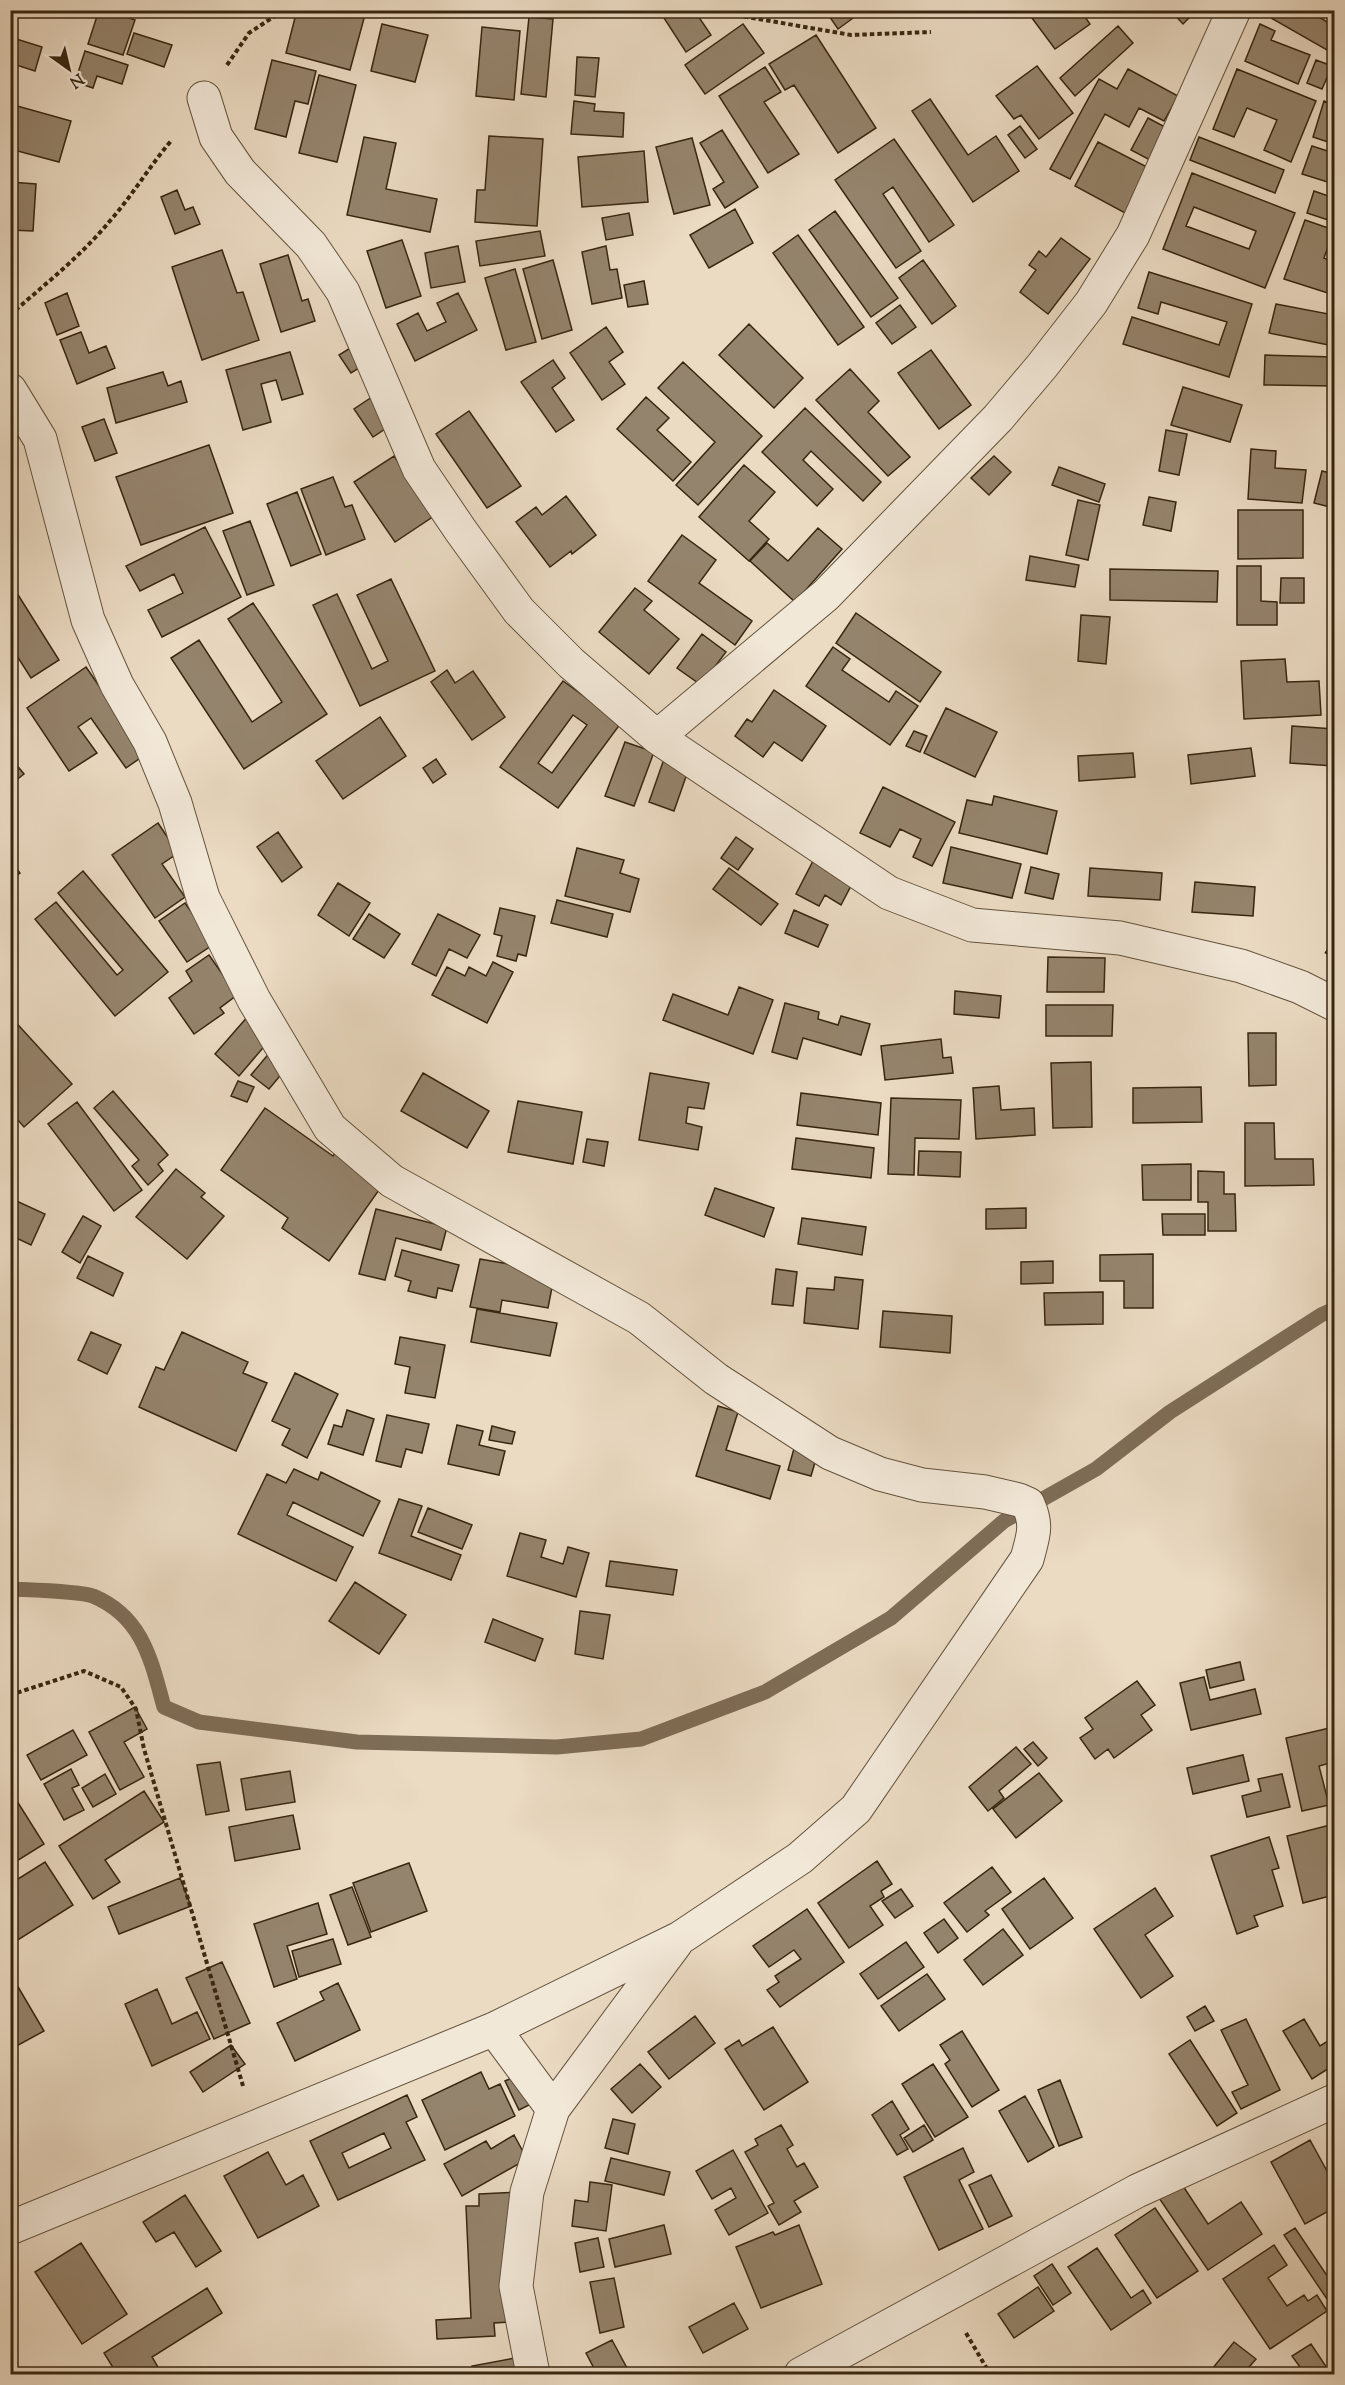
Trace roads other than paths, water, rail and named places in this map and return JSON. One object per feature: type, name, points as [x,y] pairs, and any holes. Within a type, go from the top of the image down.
[{"type":"street","points":[[657,737],[826,595],[998,418],[1042,366],[1091,303],[1133,235],[1234,10]]},
{"type":"street","points":[[204,98],[216,137],[240,172],[311,244],[343,292],[419,469],[461,531],[519,610],[571,663],[657,737],[889,893],[972,924],[1120,938],[1241,966],[1300,987],[1335,1004]]},
{"type":"street","points":[[10,390],[40,439],[88,620],[117,685],[150,742],[171,793],[203,898],[254,1000],[330,1128],[392,1180],[639,1318],[716,1379],[830,1453],[880,1474],[922,1485],[985,1492],[1019,1500],[1028,1504],[1034,1516],[1035,1530],[1027,1559],[856,1809],[800,1858],[680,1938],[494,2029],[10,2228]]},
{"type":"street","points":[[532,2374],[516,2286],[527,2192],[554,2109],[680,1938]]},
{"type":"street","points":[[494,2029],[554,2109]]},
{"type":"street","points":[[801,2374],[1137,2191],[1335,2101]]},
{"type":"waterway","points":[[10,1589],[86,1594],[110,1605],[134,1628],[142,1642],[149,1657],[164,1707],[199,1722],[357,1742],[557,1747],[641,1739],[765,1692],[891,1618],[1004,1521],[1096,1469],[1170,1412],[1321,1315],[1334,1309]]}]
